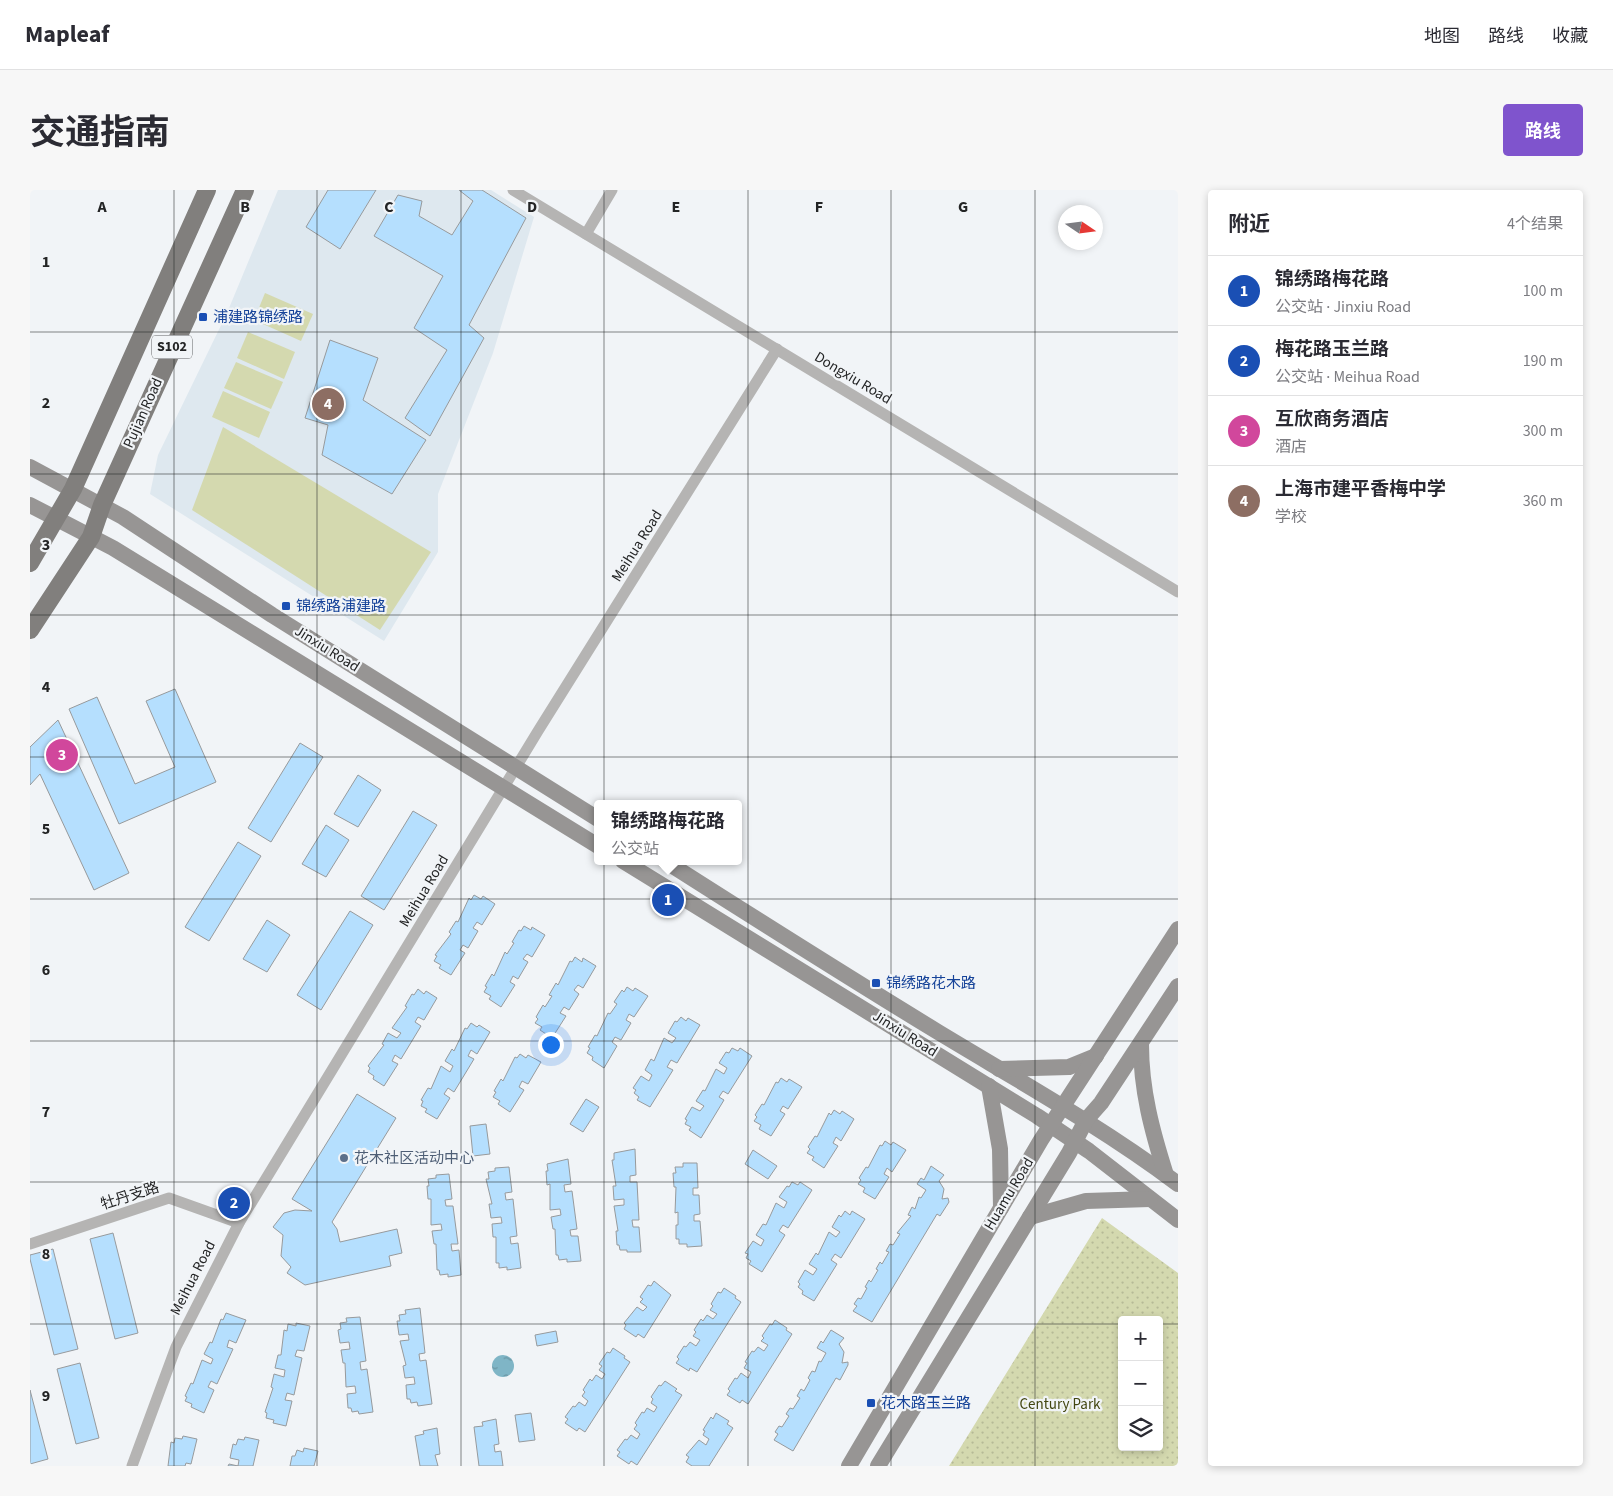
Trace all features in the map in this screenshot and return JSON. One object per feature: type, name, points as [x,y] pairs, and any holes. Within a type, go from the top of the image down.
[{"type":"main road","name":"S102","points":[[30,563],[73,489],[207,190]]},
{"type":"main road","name":"Pujian Road","points":[[30,630],[91,537],[102,505],[245,190]]},
{"type":"main road","name":"Jinxiu Road","points":[[30,467],[102,505],[594,816]]},
{"type":"main road","name":"Jinxiu Road","points":[[30,505],[113,548],[594,844]]},
{"type":"main road","name":"Jinxiu Road","points":[[629,865],[1037,1116],[1050,1127],[1075,1142],[1178,1220]]},
{"type":"main road","name":"Jinxiu Road","points":[[671,865],[1000,1069],[1086,1120],[1172,1179]]},
{"type":"main road","name":"Huamu Road","points":[[849,1466],[1062,1107],[1178,928]]},
{"type":"main road","name":"Huamu Road","points":[[878,1466],[1030,1217],[1086,1120],[1101,1103],[1178,986]]},
{"type":"main road","points":[[1141,1044],[1141,1071],[1146,1109],[1172,1179]]},
{"type":"main road","points":[[1000,1069],[1069,1067],[1096,1056]]},
{"type":"main road","points":[[988,1086],[1000,1149],[1001,1208]]},
{"type":"main road","points":[[1030,1217],[1086,1201],[1150,1199]]},
{"type":"street","name":"Dongxiu Road","points":[[513,190],[1178,592]]},
{"type":"street","points":[[586,234],[612,190]]},
{"type":"street","name":"Meihua Road","points":[[132,1466],[176,1346],[238,1223],[516,767],[777,349]]},
{"type":"street","name":"牡丹支路","points":[[30,1244],[169,1198],[238,1223]]},
{"type":"shaded area","points":[[278,190],[491,190],[534,217],[493,353],[438,494],[438,552],[384,641],[150,494],[158,455],[227,313]]},
{"type":"green space","points":[[265,293],[313,314],[301,341],[254,320]]},
{"type":"green space","points":[[248,332],[295,352],[284,379],[237,358]]},
{"type":"green space","points":[[236,362],[283,382],[271,409],[224,388]]},
{"type":"green space","points":[[223,391],[270,412],[259,438],[212,417]]},
{"type":"green space","points":[[223,427],[431,552],[380,630],[192,510]]},
{"type":"green space","name":"Century Park","points":[[1102,1218],[1178,1273],[1178,1466],[949,1466]]},
{"type":"water","points":[[503,1355],[511,1358],[514,1366],[511,1374],[503,1377],[495,1374],[492,1366],[495,1358]]},
{"type":"building","points":[[328,190],[376,190],[340,249],[306,227]]},
{"type":"building","points":[[459,190],[482,190],[526,218],[469,325],[484,338],[430,436],[405,418],[447,350],[414,328],[443,276],[374,236],[398,195],[422,201],[419,216],[452,235],[473,201]]},
{"type":"building","points":[[330,340],[378,358],[363,400],[426,440],[392,494],[322,455],[328,425],[305,418]]},
{"type":"building","points":[[175,689],[216,782],[119,824],[69,709],[97,697],[135,784],[175,767],[146,701]]},
{"type":"building","points":[[58,720],[129,873],[94,890],[40,774],[30,785],[30,747]]},
{"type":"building","points":[[300,743],[323,757],[271,842],[248,828]]},
{"type":"building","points":[[358,775],[381,790],[358,827],[334,814]]},
{"type":"building","points":[[413,811],[437,825],[384,910],[361,896]]},
{"type":"building","points":[[326,825],[349,840],[326,877],[302,864]]},
{"type":"building","points":[[238,842],[261,856],[209,941],[185,927]]},
{"type":"building","points":[[474,895],[481,899],[483,896],[495,904],[482,925],[477,922],[473,928],[478,931],[468,948],[463,945],[460,950],[465,953],[451,975],[439,968],[441,965],[434,961],[437,956],[435,955],[451,934],[449,932],[456,921],[458,922],[469,898],[471,900]]},
{"type":"building","points":[[350,911],[373,925],[321,1010],[297,995]]},
{"type":"building","points":[[267,920],[290,935],[267,972],[243,959]]},
{"type":"building","points":[[524,926],[531,930],[532,927],[545,935],[532,957],[527,954],[523,959],[528,962],[518,979],[513,976],[510,982],[515,985],[501,1007],[489,999],[491,996],[484,992],[487,987],[485,986],[492,974],[494,976],[505,952],[507,954],[519,930],[521,931]]},
{"type":"building","points":[[575,957],[582,962],[583,958],[596,966],[583,988],[578,985],[574,990],[579,994],[569,1010],[564,1007],[560,1013],[566,1016],[552,1038],[540,1030],[542,1027],[535,1023],[538,1019],[536,1017],[543,1005],[545,1007],[552,996],[549,995],[556,983],[558,985],[570,961],[572,962]]},
{"type":"building","points":[[627,987],[633,991],[635,988],[648,996],[634,1017],[629,1014],[626,1020],[631,1023],[621,1040],[615,1037],[612,1042],[617,1046],[604,1068],[592,1060],[593,1057],[587,1053],[590,1048],[588,1047],[595,1035],[597,1036],[608,1013],[610,1014],[617,1004],[614,1002],[622,990],[624,992]]},
{"type":"building","points":[[418,989],[424,994],[426,991],[437,998],[424,1020],[418,1017],[415,1022],[421,1026],[401,1059],[395,1055],[392,1061],[398,1064],[384,1086],[373,1079],[374,1076],[368,1072],[370,1068],[368,1066],[384,1045],[382,1044],[388,1033],[397,1038],[401,1033],[392,1028],[407,1007],[405,1006],[412,994],[414,995]]},
{"type":"building","points":[[681,1017],[686,1021],[688,1018],[700,1025],[677,1063],[671,1060],[667,1067],[673,1070],[650,1107],[637,1100],[639,1097],[634,1093],[636,1090],[633,1088],[641,1076],[649,1081],[652,1075],[645,1070],[651,1059],[654,1061],[664,1038],[672,1043],[676,1038],[668,1033],[675,1021],[677,1022]]},
{"type":"building","points":[[471,1023],[477,1027],[479,1025],[490,1032],[477,1054],[471,1050],[468,1056],[474,1059],[454,1092],[448,1088],[444,1094],[450,1098],[437,1119],[425,1112],[427,1109],[421,1106],[423,1101],[421,1100],[428,1088],[431,1089],[441,1066],[450,1072],[453,1066],[445,1061],[452,1049],[454,1051],[465,1028],[467,1029]]},
{"type":"building","points":[[732,1048],[738,1051],[740,1048],[752,1056],[728,1094],[723,1091],[719,1097],[724,1100],[701,1138],[689,1130],[691,1127],[685,1124],[687,1120],[685,1119],[692,1107],[700,1111],[704,1106],[696,1101],[703,1090],[705,1091],[716,1069],[724,1074],[727,1068],[719,1063],[726,1052],[729,1053]]},
{"type":"building","points":[[520,1054],[526,1058],[528,1055],[541,1062],[528,1084],[522,1081],[519,1087],[524,1090],[510,1112],[498,1104],[500,1101],[493,1097],[496,1092],[494,1091],[501,1079],[503,1081],[515,1057],[517,1058]]},
{"type":"building","points":[[781,1078],[787,1082],[789,1079],[802,1087],[788,1109],[783,1106],[780,1111],[785,1114],[771,1136],[759,1129],[761,1125],[754,1121],[757,1117],[755,1115],[762,1104],[764,1105],[776,1082],[778,1083]]},
{"type":"building","name":"花木社区活动中心","points":[[357,1094],[396,1118],[332,1222],[337,1229],[340,1242],[397,1229],[402,1253],[389,1256],[391,1266],[305,1285],[287,1273],[291,1267],[281,1256],[283,1235],[273,1227],[284,1213],[295,1210],[312,1211],[292,1199]]},
{"type":"building","points":[[586,1099],[599,1107],[583,1132],[570,1124]]},
{"type":"building","points":[[834,1110],[840,1114],[842,1111],[854,1119],[841,1141],[836,1137],[833,1143],[838,1146],[824,1168],[812,1160],[814,1157],[807,1153],[810,1149],[808,1147],[815,1136],[817,1137],[829,1113],[831,1115]]},
{"type":"building","points":[[486,1124],[490,1154],[473,1156],[470,1126]]},
{"type":"building","points":[[885,1141],[891,1145],[893,1142],[906,1150],[892,1172],[887,1168],[884,1174],[889,1177],[875,1199],[863,1192],[865,1188],[858,1184],[861,1180],[859,1178],[866,1167],[868,1168],[880,1145],[882,1146]]},
{"type":"building","points":[[635,1149],[636,1175],[630,1176],[630,1182],[637,1182],[639,1220],[632,1220],[633,1227],[639,1227],[641,1252],[627,1252],[627,1250],[620,1250],[619,1245],[617,1245],[616,1231],[618,1231],[614,1206],[624,1205],[624,1199],[614,1200],[613,1186],[616,1186],[612,1160],[614,1160],[614,1153]]},
{"type":"building","points":[[753,1150],[777,1166],[768,1179],[745,1164]]},
{"type":"building","points":[[568,1159],[571,1184],[564,1185],[565,1192],[572,1191],[577,1229],[570,1230],[571,1236],[578,1236],[581,1261],[567,1262],[567,1259],[559,1260],[558,1255],[556,1255],[555,1229],[553,1229],[551,1217],[561,1215],[560,1209],[550,1210],[550,1184],[547,1185],[546,1171],[548,1171],[547,1164]]},
{"type":"building","points":[[683,1163],[697,1163],[698,1188],[693,1188],[693,1195],[699,1195],[700,1214],[694,1215],[694,1221],[700,1221],[702,1246],[687,1247],[687,1244],[679,1244],[679,1239],[676,1239],[678,1212],[675,1213],[676,1187],[674,1187],[673,1173],[676,1173],[675,1167],[683,1167]]},
{"type":"building","points":[[931,1166],[944,1175],[939,1181],[944,1189],[942,1199],[948,1198],[949,1202],[940,1216],[937,1214],[872,1322],[853,1311],[857,1306],[854,1304],[858,1298],[861,1299],[869,1280],[871,1282],[880,1262],[882,1264],[889,1252],[886,1251],[890,1244],[893,1245],[900,1234],[897,1233],[911,1216],[908,1215],[912,1207],[915,1209],[919,1197],[921,1198],[926,1190],[917,1184],[921,1178],[924,1180]]},
{"type":"building","points":[[509,1167],[512,1192],[505,1193],[506,1200],[513,1199],[517,1236],[510,1237],[511,1244],[518,1243],[521,1268],[507,1270],[507,1267],[499,1268],[499,1263],[496,1263],[496,1237],[493,1237],[492,1224],[502,1223],[501,1217],[491,1218],[489,1204],[492,1204],[486,1179],[489,1179],[488,1172],[495,1171],[495,1168]]},
{"type":"building","points":[[449,1174],[452,1199],[445,1200],[446,1206],[453,1206],[458,1244],[451,1244],[452,1251],[459,1250],[461,1275],[448,1277],[448,1274],[440,1275],[439,1270],[437,1270],[436,1244],[434,1244],[432,1231],[442,1230],[441,1224],[431,1225],[431,1199],[428,1199],[427,1186],[429,1186],[428,1179],[436,1178],[436,1175]]},
{"type":"building","points":[[792,1182],[798,1185],[800,1182],[812,1190],[788,1228],[783,1225],[779,1231],[785,1235],[762,1272],[749,1264],[751,1261],[746,1258],[748,1254],[745,1253],[753,1241],[761,1246],[764,1240],[756,1235],[763,1224],[766,1225],[776,1203],[784,1208],[787,1202],[779,1197]]},
{"type":"building","points":[[845,1211],[850,1215],[852,1211],[865,1219],[841,1258],[835,1254],[831,1260],[837,1264],[814,1301],[802,1294],[803,1291],[798,1287],[800,1284],[798,1282],[805,1270],[813,1275],[817,1269],[809,1264],[816,1253],[818,1255],[829,1232],[836,1237],[840,1232],[832,1227],[839,1215],[841,1217]]},
{"type":"building","points":[[113,1233],[138,1333],[115,1339],[90,1239]]},
{"type":"building","points":[[53,1249],[78,1349],[54,1355],[30,1259],[30,1255]]},
{"type":"building","points":[[654,1281],[671,1295],[644,1338],[638,1334],[636,1337],[624,1329],[626,1325],[624,1323],[637,1307],[643,1311],[647,1307],[640,1302],[643,1299],[640,1297],[648,1285],[651,1286]]},
{"type":"building","points":[[724,1288],[741,1302],[697,1372],[690,1368],[689,1371],[676,1363],[679,1359],[677,1357],[684,1346],[686,1347],[690,1342],[696,1346],[700,1340],[693,1336],[696,1332],[694,1330],[701,1319],[703,1321],[707,1315],[713,1319],[717,1314],[710,1310],[713,1306],[711,1304],[718,1292],[721,1293]]},
{"type":"building","points":[[420,1308],[425,1353],[419,1354],[420,1361],[426,1360],[432,1404],[418,1406],[417,1402],[411,1403],[410,1399],[407,1399],[406,1385],[415,1384],[414,1377],[405,1378],[403,1366],[406,1365],[400,1341],[409,1340],[408,1334],[399,1335],[397,1321],[400,1321],[399,1315],[406,1314],[405,1310]]},
{"type":"building","points":[[226,1313],[246,1320],[236,1343],[229,1340],[227,1347],[233,1349],[217,1384],[211,1381],[208,1387],[214,1390],[204,1413],[191,1407],[192,1404],[185,1401],[187,1397],[185,1396],[191,1383],[193,1384],[202,1360],[211,1364],[213,1359],[204,1354],[210,1342],[212,1343],[221,1319],[223,1320]]},
{"type":"building","points":[[360,1317],[366,1361],[360,1362],[361,1370],[367,1369],[373,1412],[359,1414],[358,1411],[352,1412],[351,1408],[348,1408],[347,1394],[356,1393],[355,1386],[346,1387],[345,1363],[343,1363],[341,1350],[350,1349],[349,1342],[340,1343],[338,1330],[341,1329],[340,1323],[347,1322],[346,1318]]},
{"type":"building","points":[[775,1320],[792,1334],[748,1404],[742,1400],[740,1403],[727,1395],[730,1391],[728,1389],[735,1378],[737,1379],[741,1373],[748,1378],[751,1372],[744,1368],[747,1363],[745,1362],[752,1351],[754,1352],[758,1347],[764,1351],[768,1345],[761,1341],[764,1338],[762,1336]]},
{"type":"building","points":[[296,1323],[310,1326],[304,1351],[297,1350],[295,1356],[302,1358],[294,1395],[287,1393],[285,1400],[292,1401],[286,1426],[273,1423],[274,1420],[266,1418],[267,1413],[265,1412],[273,1388],[271,1387],[274,1374],[284,1377],[285,1370],[275,1368],[278,1355],[281,1355],[284,1330],[287,1331],[288,1324],[296,1326]]},
{"type":"building","points":[[831,1330],[844,1338],[839,1344],[844,1352],[842,1363],[848,1362],[848,1365],[840,1380],[836,1378],[793,1451],[774,1440],[778,1434],[775,1432],[779,1426],[782,1427],[789,1416],[786,1414],[790,1408],[793,1409],[800,1398],[797,1396],[801,1389],[804,1391],[812,1371],[815,1372],[819,1361],[821,1362],[826,1353],[817,1348],[821,1341],[823,1343]]},
{"type":"building","points":[[556,1331],[558,1342],[537,1346],[535,1335]]},
{"type":"building","points":[[613,1348],[630,1362],[585,1432],[579,1428],[577,1431],[565,1423],[568,1419],[565,1417],[573,1406],[575,1407],[579,1402],[585,1406],[588,1401],[582,1396],[585,1392],[583,1390],[590,1379],[592,1381],[596,1375],[602,1379],[605,1374],[599,1370],[602,1366],[599,1364],[607,1352],[610,1353]]},
{"type":"building","points":[[80,1363],[99,1438],[76,1444],[57,1369]]},
{"type":"building","points":[[665,1381],[682,1395],[637,1465],[631,1461],[629,1464],[617,1456],[620,1452],[617,1450],[625,1439],[627,1440],[631,1435],[637,1439],[640,1434],[634,1429],[637,1425],[635,1423],[647,1408],[654,1412],[657,1407],[651,1403],[653,1399],[651,1397],[659,1385],[661,1386]]},
{"type":"building","points":[[30,1390],[48,1459],[30,1464]]},
{"type":"building","points":[[531,1413],[535,1440],[519,1442],[515,1415]]},
{"type":"building","points":[[716,1413],[729,1421],[727,1424],[733,1428],[709,1466],[692,1466],[686,1462],[689,1457],[686,1455],[699,1440],[706,1445],[709,1439],[703,1435],[705,1431],[703,1430],[711,1417],[713,1419]]},
{"type":"building","points":[[496,1419],[499,1444],[494,1445],[495,1452],[501,1451],[503,1466],[479,1466],[474,1427],[483,1426],[482,1422]]},
{"type":"building","points":[[437,1428],[440,1454],[435,1455],[438,1466],[420,1466],[415,1436],[424,1434],[423,1431]]},
{"type":"building","points":[[183,1436],[197,1439],[191,1464],[168,1466],[171,1442],[174,1443],[175,1438],[182,1439]]},
{"type":"building","points":[[245,1437],[259,1440],[253,1466],[238,1466],[239,1460],[230,1458],[233,1444],[236,1445],[238,1439],[244,1440]]},
{"type":"building","points":[[304,1448],[318,1451],[314,1466],[290,1466],[292,1456],[295,1456],[297,1450],[303,1452]]},
{"type":"place","name":"浦建路锦绣路","points":[[203,317]]},
{"type":"place","name":"上海市建平香梅中学","points":[[328,404]]},
{"type":"place","name":"锦绣路浦建路","points":[[286,606]]},
{"type":"place","name":"互欣商务酒店","points":[[62,755]]},
{"type":"place","name":"锦绣路梅花路","points":[[668,900]]},
{"type":"place","name":"锦绣路花木路","points":[[876,983]]},
{"type":"place","name":"花木社区活动中心","points":[[344,1158]]},
{"type":"place","name":"梅花路玉兰路","points":[[234,1203]]},
{"type":"place","name":"花木路玉兰路","points":[[871,1403]]}]
